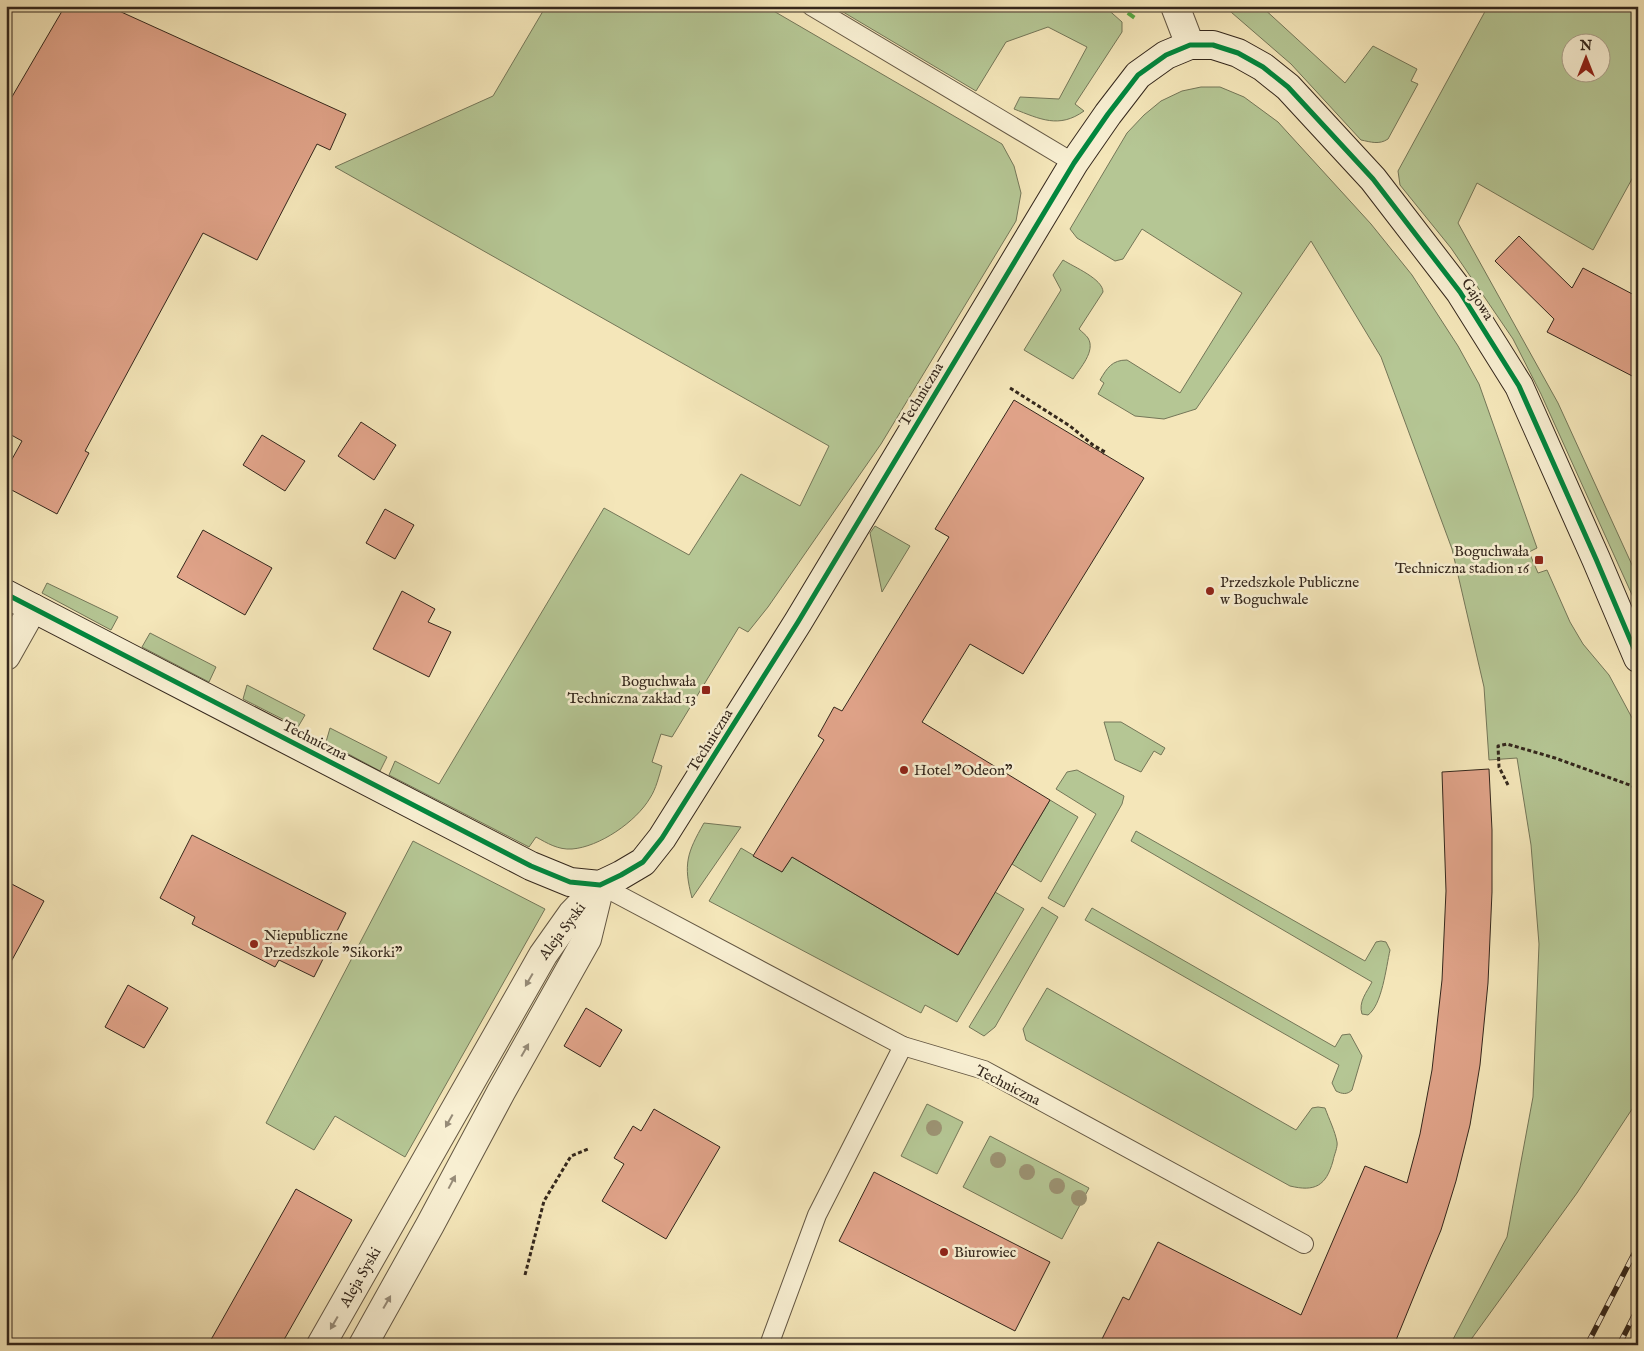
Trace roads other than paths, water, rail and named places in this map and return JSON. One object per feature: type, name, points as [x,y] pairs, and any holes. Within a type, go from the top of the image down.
[{"type":"street","points":[[1176,6],[1190,45]]},
{"type":"street","name":"Techniczna","points":[[6,594],[531,866],[570,882],[600,885],[621,876],[643,862],[683,808],[798,622],[1074,163],[1138,75],[1166,55],[1190,45]]},
{"type":"street","name":"Gajowa","points":[[1190,45],[1213,45],[1238,53],[1263,68],[1288,87],[1373,179],[1460,292],[1519,386],[1638,658]]},
{"type":"street","points":[[9,644],[34,608]]},
{"type":"street","name":"Aleja Syski","points":[[321,1345],[543,955],[572,914],[600,885]]},
{"type":"street","name":"Aleja Syski","points":[[362,1345],[430,1225],[500,1092],[587,939],[600,885]]},
{"type":"street","points":[[474,1076],[500,1092]]},
{"type":"street","points":[[399,1210],[430,1225]]},
{"type":"lane","points":[[811,6],[1074,163]]},
{"type":"lane","name":"Techniczna","points":[[600,885],[903,1046],[984,1070],[1304,1244]]},
{"type":"lane","points":[[769,1345],[817,1215],[903,1046]]},
{"type":"railway","points":[[1587,1345],[1638,1246]]},
{"type":"railway","points":[[1619,1345],[1638,1308]]},
{"type":"place","name":"Boguchwała Techniczna stadion 16","points":[[1539,560]]},
{"type":"place","name":"Przedszkole Publiczne w Boguchwale","points":[[1210,591]]},
{"type":"place","name":"Boguchwała Techniczna zakład 13","points":[[706,690]]},
{"type":"place","name":"Hotel \"Odeon\"","points":[[904,770]]},
{"type":"place","name":"Niepubliczne Przedszkole \"Sikorki\"","points":[[254,944]]},
{"type":"place","name":"Biurowiec","points":[[944,1252]]}]
